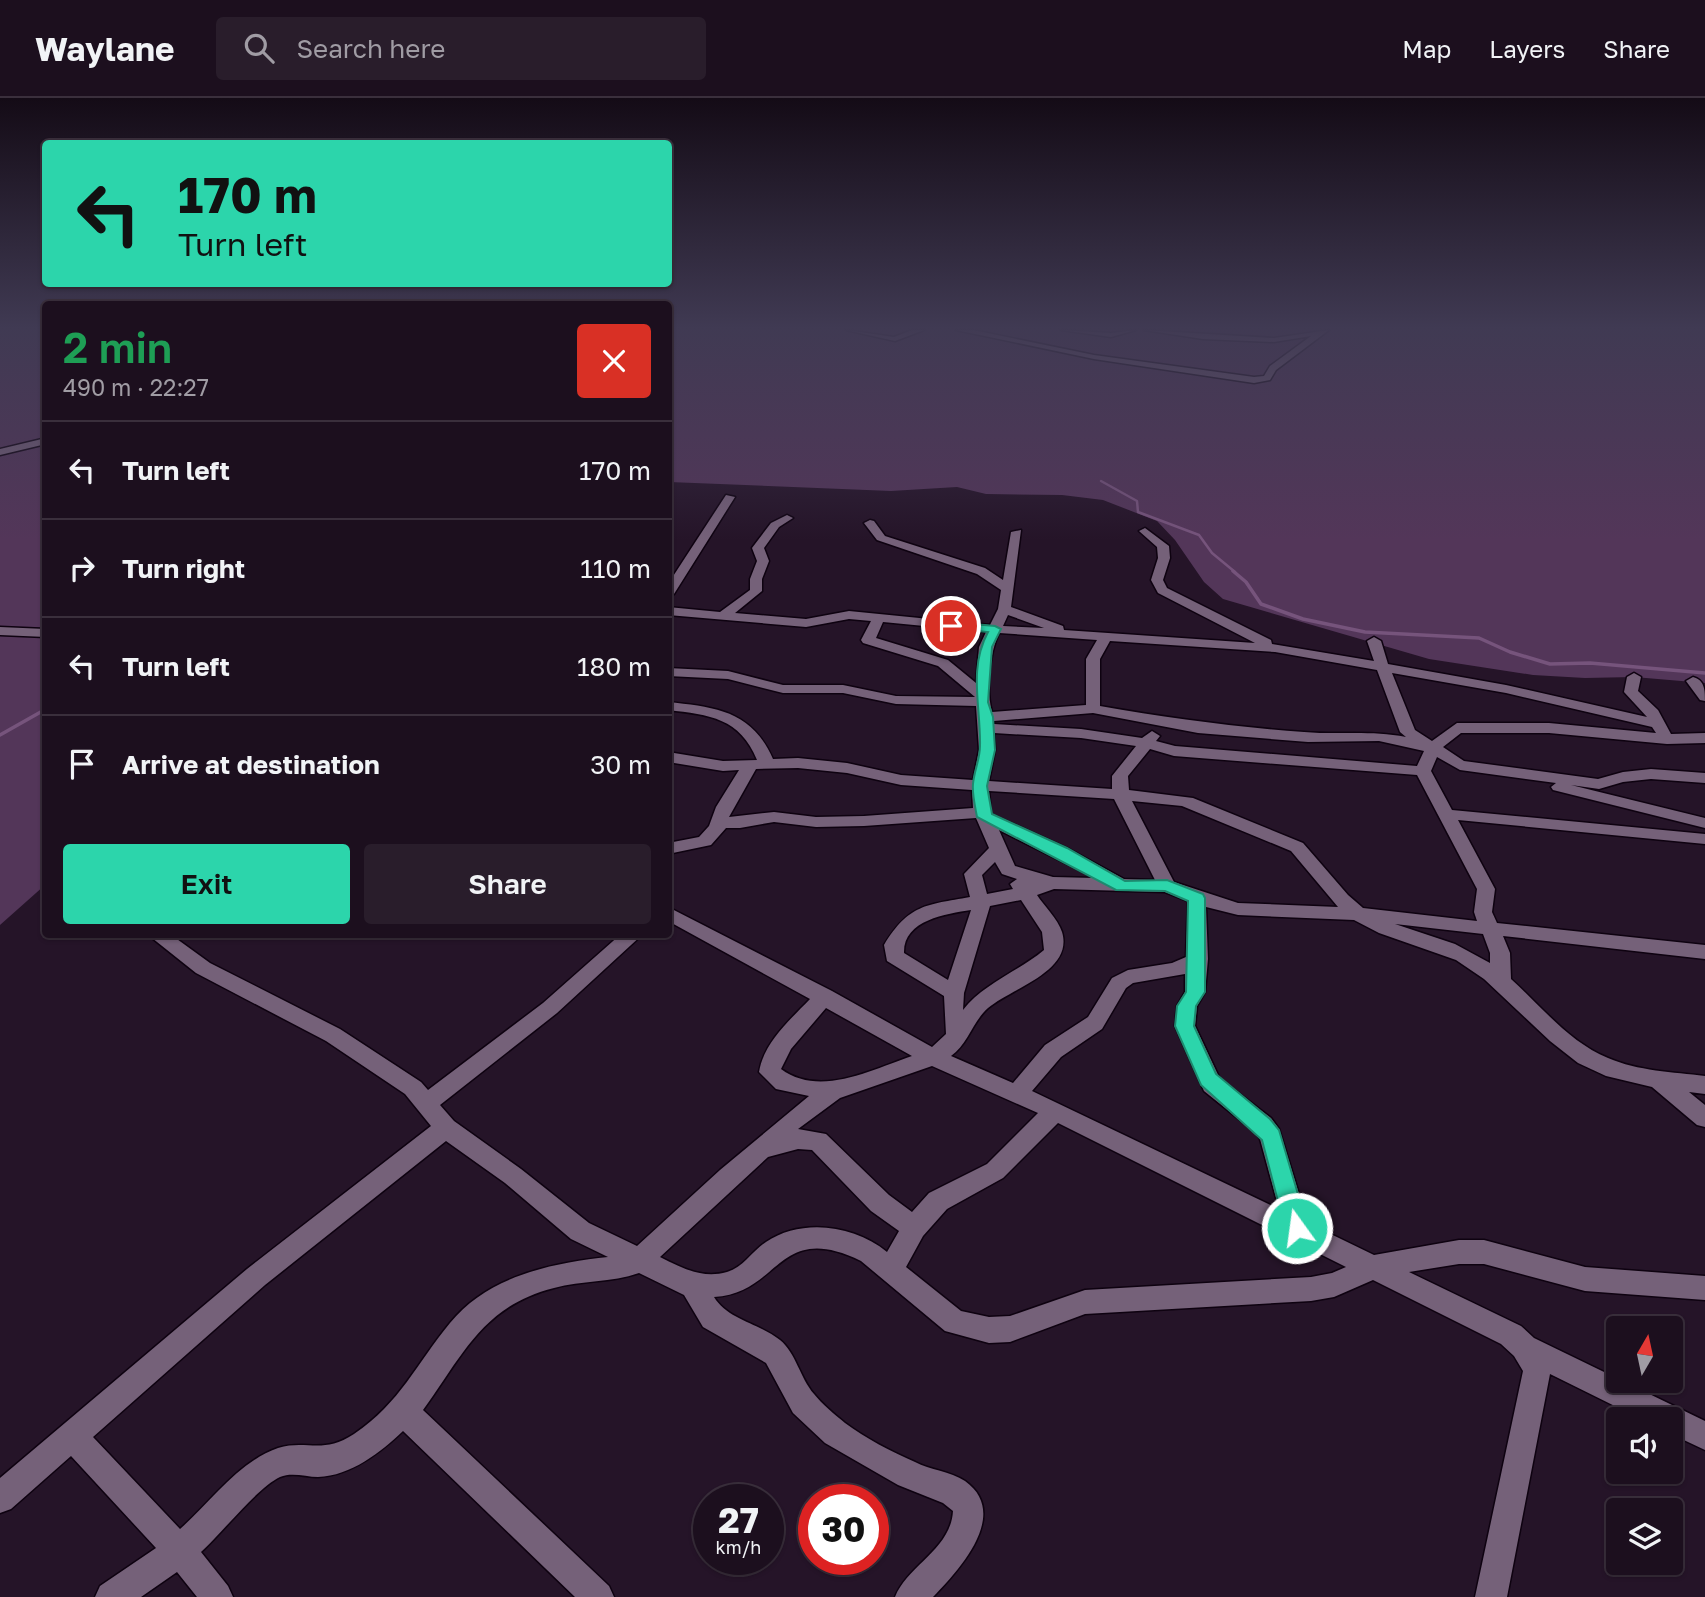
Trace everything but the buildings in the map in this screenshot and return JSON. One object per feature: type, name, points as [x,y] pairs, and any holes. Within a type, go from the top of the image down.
[{"type":"street","points":[[0,452],[42,442]]},
{"type":"street","points":[[672,588],[730,497]]},
{"type":"street","points":[[722,616],[756,591],[756,579],[763,561],[758,548],[775,525],[787,518]]},
{"type":"street","points":[[870,523],[881,538],[928,551],[981,571],[1008,589]]},
{"type":"street","points":[[1145,531],[1163,546],[1164,558],[1157,580],[1162,590],[1200,607],[1226,626],[1275,648]]},
{"type":"street","points":[[111,1597],[146,1578],[180,1551],[257,1477],[276,1463],[296,1460],[324,1462],[367,1442],[403,1411],[435,1373],[463,1329],[481,1311],[525,1286],[556,1275],[623,1266],[639,1261],[798,1116],[832,1092],[933,1057],[951,1045],[979,1004],[1036,968],[1054,952],[1052,931],[1003,860],[983,814],[980,786],[988,750],[984,711],[986,647],[1004,609],[1017,532]]},
{"type":"street","points":[[1004,609],[1075,635]]},
{"type":"street","points":[[672,611],[806,623],[849,615],[878,620],[1275,648],[1506,689],[1662,732]]},
{"type":"street","points":[[878,620],[868,640],[943,663],[984,711]]},
{"type":"street","points":[[0,631],[42,633]]},
{"type":"street","points":[[1093,709],[1093,659],[1106,637]]},
{"type":"street","points":[[1374,641],[1381,666],[1403,713],[1408,732],[1460,765],[1599,784],[1610,779],[1642,777],[1657,772],[1705,778]]},
{"type":"street","points":[[672,672],[728,675],[783,689],[843,689],[896,700],[984,711],[1069,732],[1145,741],[1174,751],[1423,771]]},
{"type":"street","points":[[1634,677],[1631,692],[1653,713],[1662,732]]},
{"type":"street","points":[[1693,681],[1705,696]]},
{"type":"street","points":[[672,707],[706,712],[741,725],[755,739],[759,763],[724,807],[719,822],[705,841],[672,848]]},
{"type":"street","points":[[984,711],[1093,709],[1169,724],[1308,737],[1379,736],[1433,748]]},
{"type":"street","points":[[1167,886],[1121,796],[1120,776],[1145,741],[1169,724]]},
{"type":"street","points":[[1423,771],[1433,748],[1457,728],[1662,732],[1705,738]]},
{"type":"street","points":[[672,758],[723,766],[759,763],[825,765],[901,780],[1187,802],[1281,839],[1312,860],[1358,914],[1439,944],[1475,962],[1501,981],[1586,1057],[1628,1073],[1659,1080],[1705,1085]]},
{"type":"street","points":[[1423,771],[1486,889],[1483,912],[1492,928],[1500,953],[1501,981]]},
{"type":"street","points":[[1539,776],[1557,787],[1600,800],[1705,823]]},
{"type":"street","points":[[719,822],[740,823],[774,817],[816,822],[864,821],[983,814],[1061,852],[1122,886]]},
{"type":"street","points":[[1445,814],[1705,839]]},
{"type":"street","points":[[1003,860],[1052,883],[1167,886],[1197,898],[1252,911],[1358,914],[1705,952]]},
{"type":"street","points":[[957,1035],[953,1009],[954,993],[963,971],[980,902],[973,874],[1003,860]]},
{"type":"street","points":[[954,993],[892,952],[911,921],[930,911],[1025,893],[1052,883]]},
{"type":"street","points":[[1197,898],[1198,959],[1195,992],[1187,1006],[1185,1026],[1208,1079],[1263,1125],[1271,1136],[1297,1228]]},
{"type":"street","points":[[672,915],[933,1057],[1055,1111],[1376,1266],[1511,1335],[1524,1347],[1537,1368],[1491,1597]]},
{"type":"street","points":[[162,938],[203,968],[333,1035],[413,1088],[446,1128],[513,1175],[580,1231],[693,1286],[729,1284],[751,1273],[773,1251],[795,1240],[817,1238],[849,1243],[870,1253],[954,1322],[989,1331],[1010,1329],[1085,1301],[1311,1289],[1334,1285],[1376,1266],[1459,1252],[1484,1252],[1585,1279],[1705,1288]]},
{"type":"street","points":[[427,1104],[550,1008],[629,938]]},
{"type":"street","points":[[1017,1093],[1053,1051],[1095,1023],[1119,983],[1128,977],[1176,970],[1198,959]]},
{"type":"street","points":[[825,996],[784,1042],[772,1059],[770,1072],[784,1083],[832,1092]]},
{"type":"street","points":[[1659,1080],[1705,1118]]},
{"type":"street","points":[[890,1271],[914,1228],[938,1200],[995,1171],[1055,1111]]},
{"type":"street","points":[[0,1497],[256,1277],[446,1128]]},
{"type":"street","points":[[761,1150],[798,1139],[818,1141],[880,1203],[914,1228]]},
{"type":"street","points":[[693,1286],[712,1318],[772,1350],[803,1402],[835,1433],[908,1475],[953,1491],[968,1505],[970,1521],[963,1541],[911,1597]]},
{"type":"street","points":[[1524,1347],[1705,1436]]},
{"type":"street","points":[[403,1411],[598,1597]]},
{"type":"street","points":[[71,1435],[180,1551],[217,1597]]},
{"type":"shaded area","points":[[0,400],[42,400],[42,888],[0,925]]},
{"type":"shaded area","points":[[672,400],[1705,400],[1705,683],[1634,677],[1533,675],[1429,659],[1223,599],[1204,582],[1175,540],[1157,521],[1103,500],[1062,495],[986,494],[957,487],[891,491],[672,482]]},
{"type":"waterway","points":[[1101,481],[1137,501],[1138,512],[1199,535],[1212,553],[1235,572]]},
{"type":"waterway","points":[[1233,571],[1246,582],[1261,604],[1303,619],[1365,632],[1479,638],[1510,652],[1550,664],[1590,663],[1705,673]]},
{"type":"waterway","points":[[0,735],[42,711]]},
{"type":"route","points":[[951,626],[995,629],[986,647],[987,667],[982,702],[986,717],[988,750],[980,786],[984,817],[1061,852],[1122,886],[1167,886],[1197,898],[1198,959],[1195,992],[1187,1006],[1185,1026],[1208,1079],[1263,1125],[1271,1136],[1280,1159],[1297,1228]]}]
